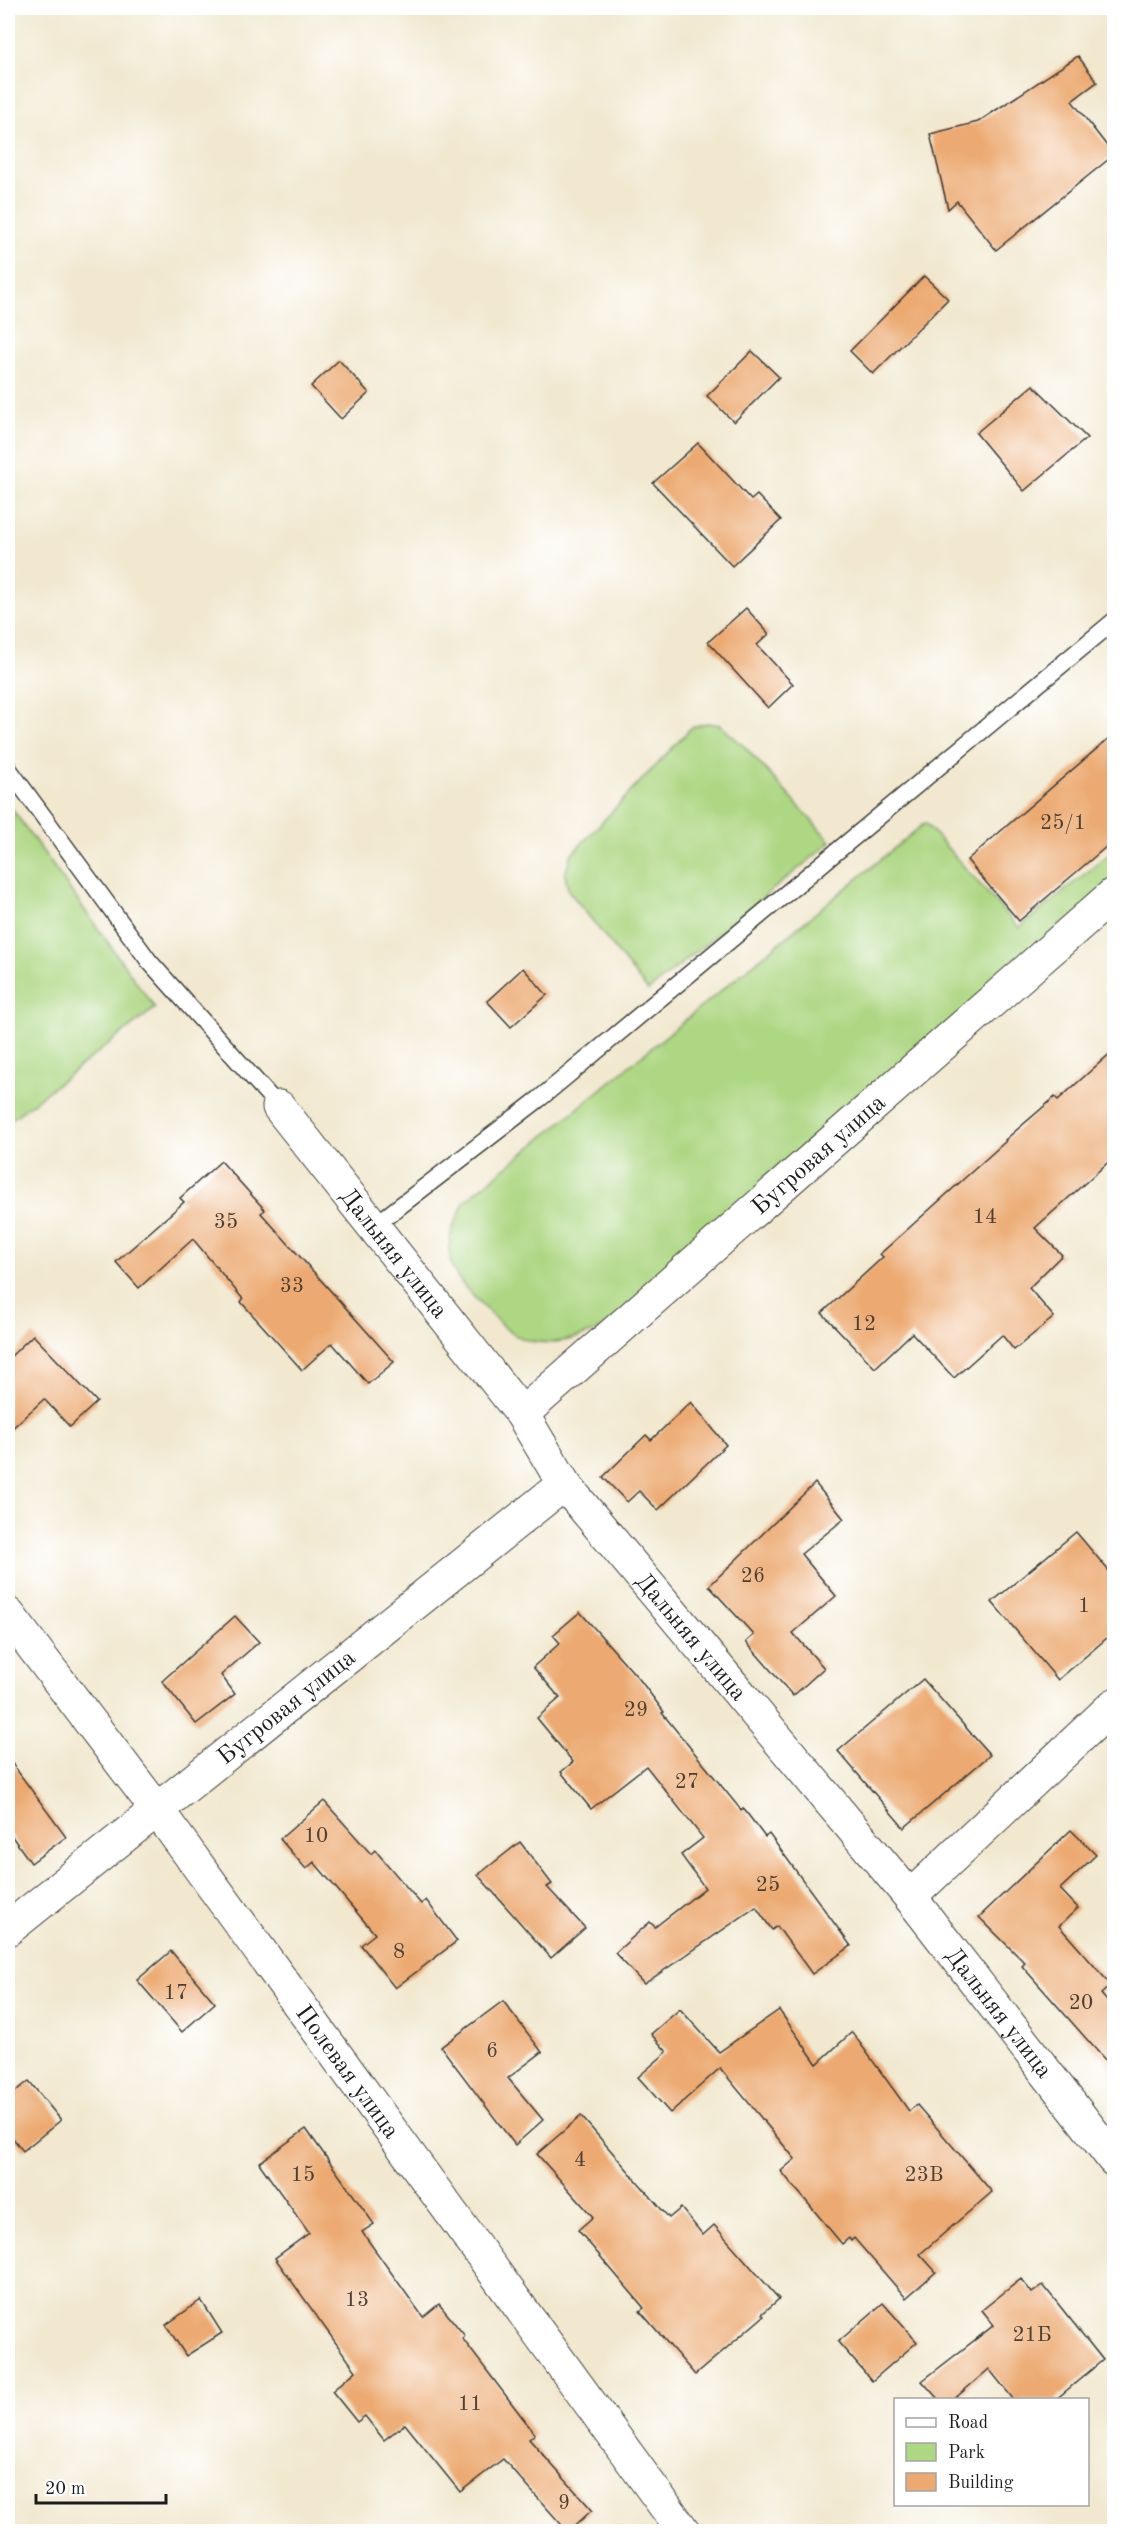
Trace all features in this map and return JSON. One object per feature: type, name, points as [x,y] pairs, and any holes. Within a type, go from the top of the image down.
[{"type":"street","name":"Бугровая улица","points":[[522,1414],[1114,894]]},
{"type":"street","name":"Дальняя улица","points":[[279,1107],[522,1414],[564,1484],[910,1897],[1114,2160]]},
{"type":"street","name":"Бугровая улица","points":[[8,1929],[564,1484]]},
{"type":"street","name":"Полевая улица","points":[[8,1614],[158,1811],[684,2532]]},
{"type":"street","points":[[910,1897],[1114,1705]]},
{"type":"lane","points":[[374,1226],[539,1099],[1114,621]]},
{"type":"lane","points":[[8,768],[149,961],[279,1107]]},
{"type":"green space","points":[[707,723],[720,725],[745,747],[831,842],[648,991],[568,890],[565,875],[571,855],[692,727]]},
{"type":"green space","points":[[8,803],[155,1008],[8,1122]]},
{"type":"green space","points":[[925,823],[1019,928],[1114,850],[1114,888],[600,1330],[560,1341],[539,1342],[529,1341],[508,1330],[464,1286],[451,1264],[449,1243],[455,1222],[465,1201]]},
{"type":"building","points":[[1078,56],[1097,82],[1072,101],[1114,155],[996,250],[957,201],[948,209],[930,134],[978,122]]},
{"type":"building","points":[[924,276],[948,299],[873,374],[850,351]]},
{"type":"building","points":[[752,351],[779,377],[734,422],[707,396]]},
{"type":"building","points":[[339,360],[369,393],[341,419],[311,386]]},
{"type":"building","points":[[1033,385],[1087,438],[1024,491],[976,433]]},
{"type":"building","points":[[698,443],[751,500],[757,495],[781,520],[732,566],[653,483]]},
{"type":"building","points":[[746,608],[769,634],[757,645],[793,684],[768,708],[708,642]]},
{"type":"building","points":[[1114,734],[1114,840],[1019,921],[967,860]]},
{"type":"building","points":[[523,968],[547,995],[511,1027],[487,1001]]},
{"type":"building","points":[[1114,1050],[1114,1157],[1035,1228],[1062,1255],[1029,1288],[1054,1317],[1014,1350],[1002,1335],[954,1378],[912,1333],[875,1368],[822,1313],[883,1257],[880,1254],[1005,1140],[1055,1097],[1058,1100]]},
{"type":"building","points":[[221,1161],[265,1210],[261,1213],[394,1362],[368,1384],[332,1343],[302,1370],[241,1302],[243,1299],[193,1239],[139,1288],[116,1262],[184,1202],[180,1198]]},
{"type":"building","points":[[33,1335],[97,1402],[70,1427],[44,1399],[8,1432],[8,1359]]},
{"type":"building","points":[[691,1402],[726,1445],[658,1510],[639,1491],[627,1502],[603,1477],[646,1435],[651,1440]]},
{"type":"building","points":[[815,1483],[844,1519],[801,1554],[836,1596],[793,1633],[824,1668],[793,1696],[746,1642],[754,1635],[709,1586]]},
{"type":"building","points":[[1076,1532],[1114,1577],[1114,1632],[1058,1680],[992,1602]]},
{"type":"building","points":[[580,1612],[640,1680],[664,1712],[662,1713],[741,1810],[743,1808],[765,1837],[769,1834],[851,1946],[812,1974],[777,1926],[772,1930],[756,1907],[644,1984],[615,1953],[650,1922],[655,1927],[705,1888],[681,1855],[703,1838],[646,1766],[591,1809],[561,1772],[573,1762],[537,1718],[560,1698],[533,1667],[560,1643],[553,1635]]},
{"type":"building","points":[[235,1616],[259,1642],[221,1675],[235,1694],[196,1724],[162,1681]]},
{"type":"building","points":[[923,1679],[990,1755],[904,1828],[838,1751]]},
{"type":"building","points":[[8,1758],[66,1837],[31,1863],[8,1831]]},
{"type":"building","points":[[324,1801],[371,1854],[375,1850],[421,1904],[426,1900],[457,1941],[395,1988],[361,1945],[375,1934],[314,1862],[306,1869],[280,1839]]},
{"type":"building","points":[[1071,1830],[1096,1855],[1060,1889],[1078,1908],[1059,1926],[1111,1985],[1101,1994],[1114,2009],[1114,2070],[1022,1966],[1025,1963],[979,1917]]},
{"type":"building","points":[[520,1842],[552,1884],[547,1887],[585,1928],[551,1958],[478,1875]]},
{"type":"building","points":[[171,1951],[215,2003],[182,2032],[137,1980]]},
{"type":"building","points":[[503,2001],[542,2052],[508,2078],[543,2120],[515,2145],[441,2047]]},
{"type":"building","points":[[680,2009],[719,2052],[779,2010],[817,2064],[852,2032],[909,2111],[917,2105],[992,2192],[920,2254],[936,2272],[906,2298],[854,2238],[851,2241],[849,2238],[842,2244],[781,2171],[795,2159],[720,2068],[670,2113],[638,2077],[667,2052],[651,2034]]},
{"type":"building","points":[[29,2081],[61,2120],[23,2151],[8,2132],[8,2097]]},
{"type":"building","points":[[581,2116],[669,2218],[681,2208],[703,2235],[714,2225],[779,2299],[762,2314],[764,2316],[695,2375],[640,2311],[644,2308],[578,2230],[593,2217],[537,2154]]},
{"type":"building","points":[[306,2129],[374,2224],[362,2232],[423,2317],[439,2304],[465,2336],[462,2338],[535,2434],[529,2439],[592,2510],[568,2532],[503,2459],[460,2492],[405,2424],[384,2440],[365,2416],[357,2422],[332,2391],[356,2371],[275,2258],[309,2233],[259,2163]]},
{"type":"building","points":[[1021,2279],[1032,2293],[1043,2285],[1103,2360],[1057,2398],[1012,2398],[989,2369],[955,2398],[937,2398],[922,2381],[994,2325],[982,2310]]},
{"type":"building","points":[[201,2300],[222,2333],[186,2356],[166,2325]]},
{"type":"building","points":[[883,2303],[917,2342],[872,2381],[838,2342]]}]
